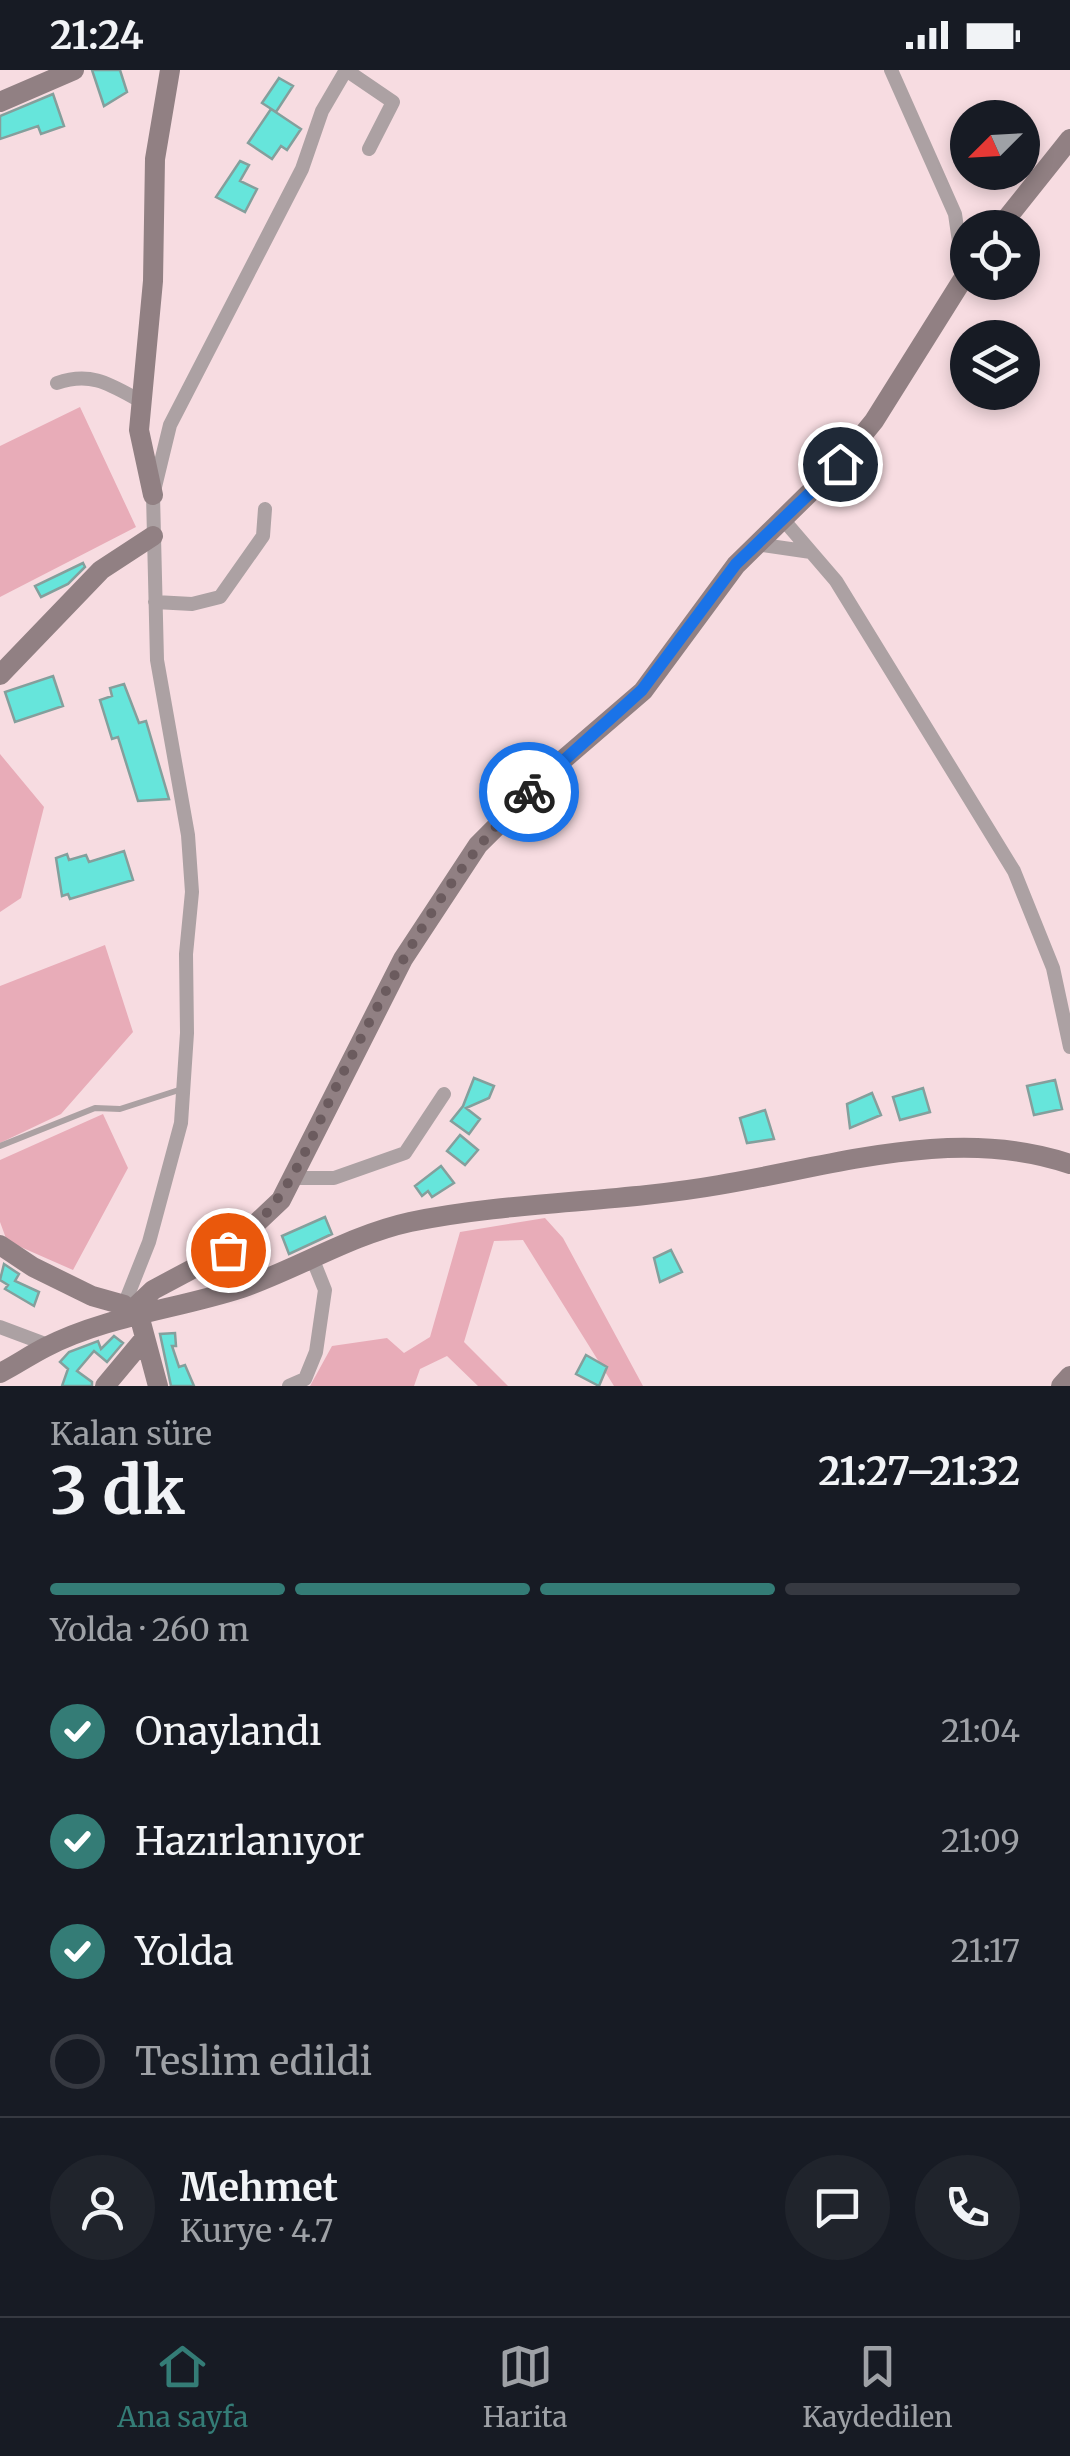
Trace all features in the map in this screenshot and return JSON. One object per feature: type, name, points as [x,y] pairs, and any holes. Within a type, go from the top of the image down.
[{"type":"street","points":[[0,102],[74,70]]},
{"type":"street","points":[[158,1386],[145,1338],[132,1310],[181,1124],[190,873],[188,835],[157,660],[153,494],[140,430],[153,281],[155,159],[170,70]]},
{"type":"street","points":[[153,494],[170,424],[238,300],[302,169],[322,111],[346,70],[393,102],[370,149]]},
{"type":"street","points":[[891,70],[953,210]]},
{"type":"street","points":[[1013,210],[1070,139]]},
{"type":"street","points":[[132,1310],[153,1290],[244,1238],[281,1200],[403,959],[478,846],[564,759],[642,690],[717,586],[781,518],[840,464],[874,421],[950,300]]},
{"type":"street","points":[[57,383],[79,375],[99,378],[142,402]]},
{"type":"street","points":[[154,602],[192,604],[220,598],[262,536],[265,509]]},
{"type":"street","points":[[781,518],[844,594],[1014,871],[1053,968],[1070,1047]]},
{"type":"street","points":[[0,675],[102,570],[153,536]]},
{"type":"street","points":[[756,544],[811,552]]},
{"type":"street","points":[[293,1178],[334,1178],[405,1153],[444,1094]]},
{"type":"street","points":[[0,1373],[48,1346],[132,1310],[240,1288],[312,1260],[358,1236],[409,1222],[523,1204],[582,1203],[716,1186],[869,1156],[947,1148],[1008,1150],[1070,1164]]},
{"type":"street","points":[[0,1245],[33,1268],[132,1310]]},
{"type":"street","points":[[289,1386],[305,1379],[316,1352],[325,1290],[312,1260]]},
{"type":"street","points":[[0,1327],[48,1346]]},
{"type":"street","points":[[105,1386],[145,1338]]},
{"type":"street","points":[[1062,1386],[1070,1376]]},
{"type":"lane","points":[[0,1146],[95,1108],[120,1109],[183,1088]]},
{"type":"shaded area","points":[[80,407],[136,527],[0,597],[0,446]]},
{"type":"shaded area","points":[[0,754],[44,807],[21,898],[0,912]]},
{"type":"shaded area","points":[[105,945],[133,1032],[61,1114],[0,1143],[0,986]]},
{"type":"shaded area","points":[[103,1114],[128,1168],[73,1270],[7,1241],[0,1222],[0,1160]]},
{"type":"shaded area","points":[[545,1218],[563,1238],[643,1386],[614,1386],[523,1240],[494,1241],[464,1342],[508,1386],[478,1386],[447,1356],[420,1369],[414,1386],[310,1386],[332,1346],[387,1338],[404,1353],[430,1337],[460,1232]]},
{"type":"building","points":[[92,70],[120,70],[127,92],[104,106]]},
{"type":"building","points":[[279,78],[293,86],[276,112],[262,103]]},
{"type":"building","points":[[53,94],[64,126],[41,134],[38,126],[0,139],[0,116]]},
{"type":"building","points":[[271,109],[301,129],[287,150],[281,146],[272,159],[248,143]]},
{"type":"building","points":[[240,161],[249,165],[240,181],[257,189],[245,212],[216,197]]},
{"type":"building","points":[[83,563],[85,567],[68,584],[41,597],[35,586]]},
{"type":"building","points":[[53,676],[63,706],[15,722],[5,692]]},
{"type":"building","points":[[124,684],[139,723],[146,721],[169,799],[138,801],[118,737],[112,739],[100,700],[112,696],[110,688]]},
{"type":"building","points":[[124,851],[133,880],[70,899],[68,894],[62,896],[56,858],[67,854],[69,860],[86,855],[89,862]]},
{"type":"building","points":[[474,1078],[494,1086],[489,1098],[466,1108],[480,1119],[469,1134],[451,1121],[463,1106]]},
{"type":"building","points":[[1055,1080],[1062,1109],[1034,1115],[1027,1086]]},
{"type":"building","points":[[923,1088],[930,1112],[900,1120],[893,1097]]},
{"type":"building","points":[[872,1093],[881,1115],[850,1128],[847,1104]]},
{"type":"building","points":[[765,1110],[774,1139],[747,1143],[740,1118]]},
{"type":"building","points":[[460,1135],[478,1150],[465,1165],[447,1151]]},
{"type":"building","points":[[441,1166],[454,1183],[432,1197],[428,1191],[422,1196],[415,1186]]},
{"type":"building","points":[[325,1217],[332,1234],[289,1254],[282,1236]]},
{"type":"building","points":[[671,1250],[682,1272],[660,1282],[654,1258]]},
{"type":"building","points":[[4,1264],[19,1274],[15,1281],[39,1292],[34,1306],[5,1289],[8,1285],[0,1280]]},
{"type":"building","points":[[175,1333],[176,1346],[172,1346],[179,1367],[185,1365],[194,1386],[171,1386],[160,1334]]},
{"type":"building","points":[[114,1336],[123,1343],[107,1362],[94,1351],[77,1371],[92,1386],[62,1386],[68,1369],[60,1362],[69,1352],[98,1341],[101,1349]]},
{"type":"building","points":[[586,1355],[607,1367],[599,1386],[576,1374]]},
{"type":"way so far","points":[[228,1250],[281,1200],[419,931],[478,846],[529,792]]},
{"type":"route","points":[[529,792],[654,678],[736,564],[840,464]]}]
